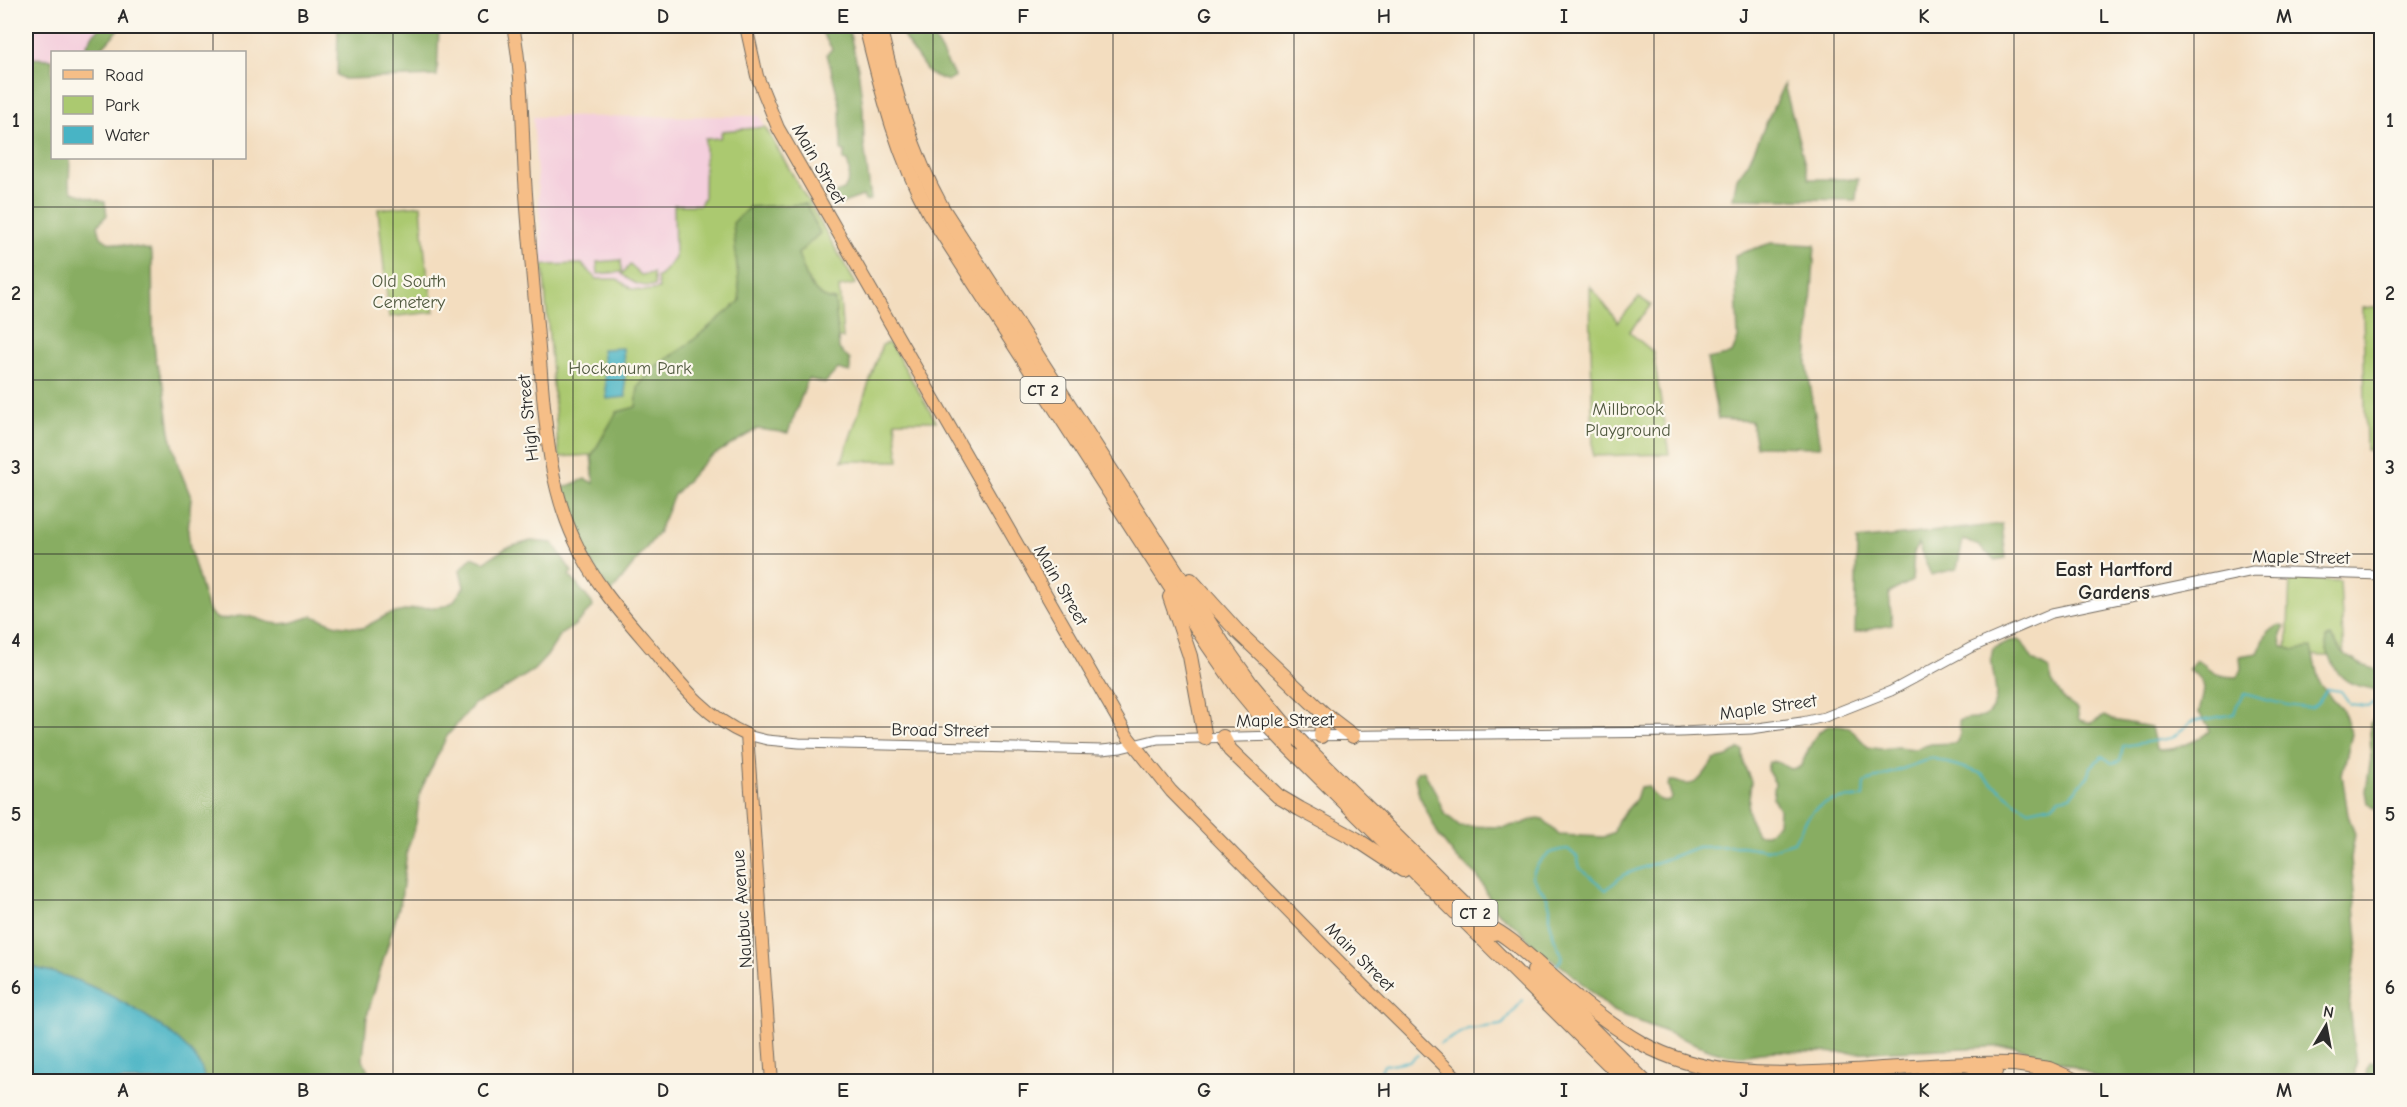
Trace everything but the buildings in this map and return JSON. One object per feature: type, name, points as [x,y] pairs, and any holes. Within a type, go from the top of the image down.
[{"type":"highway","name":"CT 2","points":[[866,26],[891,124],[933,206],[1160,570],[1229,676],[1287,745],[1627,1082]]},
{"type":"highway","name":"CT 2","points":[[879,26],[904,124],[925,190]]},
{"type":"highway","name":"CT 2","points":[[933,206],[1241,671],[1304,745],[1645,1082]]},
{"type":"highway","points":[[1154,538],[1172,555],[1222,616],[1323,713],[1353,736]]},
{"type":"highway","points":[[1160,570],[1185,639],[1205,738]]},
{"type":"highway","points":[[1321,736],[1323,713]]},
{"type":"highway","points":[[1223,738],[1231,751],[1278,795],[1372,848],[1406,873],[1435,899],[1453,909]]},
{"type":"highway","points":[[1489,927],[1509,938],[1575,996],[1620,1030],[1663,1053],[1700,1066],[1736,1073],[1776,1075],[2014,1064],[2049,1069],[2079,1082]]},
{"type":"highway","points":[[1954,1082],[1997,1071],[2036,1074],[2061,1082]]},
{"type":"main road","name":"High Street","points":[[513,26],[520,78],[527,214],[547,436],[553,476],[563,512],[585,563],[614,605],[699,704],[719,720],[747,735]]},
{"type":"main road","name":"Main Street","points":[[746,26],[757,76],[778,128],[1134,745],[1159,778],[1198,819],[1461,1082]]},
{"type":"main road","name":"Naubuc Avenue","points":[[747,735],[772,1082]]},
{"type":"street","name":"Maple Street","points":[[1134,745],[1152,739],[1731,731],[1802,722],[1828,716],[1891,691],[1970,648],[2052,613],[2253,571],[2382,575]]},
{"type":"street","name":"Broad Street","points":[[747,735],[766,740],[799,743],[1102,750],[1134,745]]},
{"type":"shaded area","points":[[26,26],[103,26],[93,34],[84,51],[51,51],[51,59],[47,60],[30,58],[26,54]]},
{"type":"shaded area","points":[[760,116],[765,127],[722,131],[720,138],[705,139],[704,197],[700,205],[674,205],[675,258],[660,276],[659,289],[643,291],[632,289],[617,279],[597,279],[579,263],[543,265],[533,117]]},
{"type":"green space","points":[[103,26],[122,26],[99,51],[84,51],[93,34]]},
{"type":"green space","points":[[338,26],[439,26],[437,76],[344,79],[337,75]]},
{"type":"green space","points":[[818,26],[848,26],[858,68],[871,200],[865,201],[863,196],[835,206],[829,200],[829,195],[844,190],[849,179],[849,172],[847,161],[843,160],[845,151],[841,150],[840,105],[827,54],[832,49]]},
{"type":"green space","points":[[899,26],[927,26],[955,77],[948,81],[929,74],[904,38]]},
{"type":"green space","points":[[26,54],[30,58],[51,59],[51,159],[70,159],[69,184],[72,192],[105,202],[107,215],[98,225],[101,237],[108,242],[150,250],[152,254],[153,334],[156,361],[164,386],[170,432],[178,465],[191,497],[188,531],[190,549],[207,608],[216,618],[248,616],[283,624],[313,616],[337,625],[363,628],[387,615],[413,609],[445,606],[453,602],[464,587],[460,570],[472,557],[484,562],[506,548],[531,541],[553,543],[572,572],[569,575],[593,607],[574,626],[561,634],[547,656],[534,670],[499,692],[474,704],[447,736],[420,792],[416,823],[407,851],[401,900],[367,1016],[363,1059],[372,1081],[204,1081],[199,1065],[186,1049],[146,1016],[78,981],[26,965]]},
{"type":"green space","points":[[1784,84],[1809,179],[1858,179],[1856,200],[1733,198],[1737,178],[1748,163]]},
{"type":"green space","name":"Hockanum Park","points":[[765,127],[856,284],[839,287],[843,338],[766,338],[682,429],[594,483],[591,455],[559,457],[543,265],[582,264],[597,279],[617,279],[632,289],[643,291],[659,289],[657,277],[675,258],[674,205],[700,205],[704,197],[705,139],[720,138],[722,131]]},
{"type":"green space","points":[[806,204],[820,233],[798,254],[814,290],[820,295],[835,300],[839,349],[850,360],[850,372],[838,369],[825,383],[808,379],[788,433],[757,429],[707,459],[674,495],[658,533],[611,593],[581,543],[562,488],[585,479],[594,483],[592,455],[617,412],[636,407],[638,387],[653,368],[686,346],[740,301],[733,223],[749,207]]},
{"type":"green space","name":"Old South Cemetery","points":[[421,205],[425,255],[434,312],[389,317],[378,209]]},
{"type":"green space","points":[[1771,243],[1815,245],[1807,364],[1820,447],[1756,446],[1751,421],[1718,419],[1707,359],[1732,354],[1738,338],[1735,255]]},
{"type":"green space","points":[[621,260],[622,272],[598,274],[597,262]]},
{"type":"green space","points":[[630,265],[641,275],[653,273],[655,286],[641,285],[622,274]]},
{"type":"green space","name":"Millbrook Playground","points":[[1590,286],[1618,322],[1639,297],[1651,305],[1629,332],[1653,352],[1669,454],[1593,456]]},
{"type":"green space","points":[[2381,306],[2381,450],[2366,450],[2363,308]]},
{"type":"green space","points":[[887,343],[892,346],[936,421],[895,421],[899,461],[842,461],[882,345]]},
{"type":"green space","points":[[2002,524],[2006,558],[1995,560],[1977,545],[1963,540],[1957,569],[1931,575],[1918,544],[1914,553],[1912,581],[1889,593],[1892,625],[1855,632],[1857,540]]},
{"type":"green space","points":[[2290,578],[2340,581],[2344,657],[2287,654]]},
{"type":"green space","points":[[2280,625],[2285,627],[2281,635],[2282,646],[2294,650],[2311,648],[2320,685],[2342,708],[2352,734],[2342,774],[2348,815],[2355,834],[2351,858],[2358,940],[2349,1007],[2356,1064],[2354,1081],[2105,1081],[2073,1066],[2014,1046],[1845,1053],[1773,1051],[1741,1056],[1711,1050],[1613,1011],[1567,970],[1535,948],[1520,930],[1494,909],[1483,885],[1473,871],[1457,859],[1439,836],[1419,795],[1415,778],[1417,772],[1423,770],[1444,813],[1460,826],[1503,827],[1537,818],[1543,819],[1559,835],[1604,837],[1614,832],[1618,820],[1636,799],[1640,787],[1648,786],[1658,798],[1668,800],[1672,798],[1668,785],[1670,781],[1690,784],[1702,776],[1714,760],[1727,757],[1739,749],[1743,751],[1744,765],[1751,781],[1748,808],[1750,820],[1757,834],[1767,834],[1778,824],[1779,809],[1773,798],[1775,783],[1767,770],[1769,762],[1775,761],[1791,769],[1800,767],[1816,735],[1829,726],[1838,725],[1849,727],[1868,747],[1881,749],[1898,747],[1915,749],[1931,744],[1956,743],[1960,735],[1959,721],[1983,717],[1992,709],[1996,693],[1992,666],[1993,649],[2009,641],[2022,642],[2033,660],[2049,669],[2052,681],[2064,700],[2077,709],[2079,720],[2091,723],[2105,716],[2113,720],[2151,727],[2156,749],[2162,750],[2184,745],[2209,731],[2208,725],[2199,713],[2204,693],[2203,683],[2188,670],[2197,660],[2214,673],[2237,677],[2241,669],[2240,656],[2258,653],[2268,631]]},
{"type":"green space","points":[[2331,637],[2346,656],[2362,665],[2381,671],[2381,691],[2351,683],[2340,675],[2326,647],[2326,638]]},
{"type":"green space","points":[[2382,716],[2381,814],[2368,803],[2366,791],[2371,758],[2370,724],[2374,718]]},
{"type":"green space","points":[[2370,1062],[2381,1064],[2381,1081],[2369,1081],[2366,1071]]},
{"type":"water","points":[[623,348],[626,397],[607,399],[602,349]]},
{"type":"water","points":[[26,965],[77,980],[146,1016],[169,1032],[187,1049],[200,1065],[204,1081],[26,1081]]},
{"type":"waterway","points":[[1552,970],[1561,960],[1562,955],[1554,938],[1547,897],[1532,877],[1541,861],[1555,851],[1568,849],[1577,857],[1580,868],[1606,890],[1623,875],[1698,847],[1742,846],[1767,850],[1794,842],[1811,814],[1822,805],[1840,799],[1863,796],[1864,783],[1932,758],[1980,773],[2014,801],[2029,810],[2052,805],[2059,798],[2070,796],[2102,756],[2112,763],[2120,761],[2123,746],[2172,738],[2191,722],[2234,714],[2245,694],[2299,707],[2312,707],[2317,704],[2327,689],[2341,691],[2350,704],[2367,706],[2376,702],[2382,705]]},
{"type":"waterway","points":[[1440,1044],[1468,1029],[1502,1025],[1523,1000]]},
{"type":"waterway","points":[[1375,1082],[1384,1065],[1409,1061],[1418,1055]]},
{"type":"district","name":"East Hartford Gardens","points":[[2114,580]]}]
